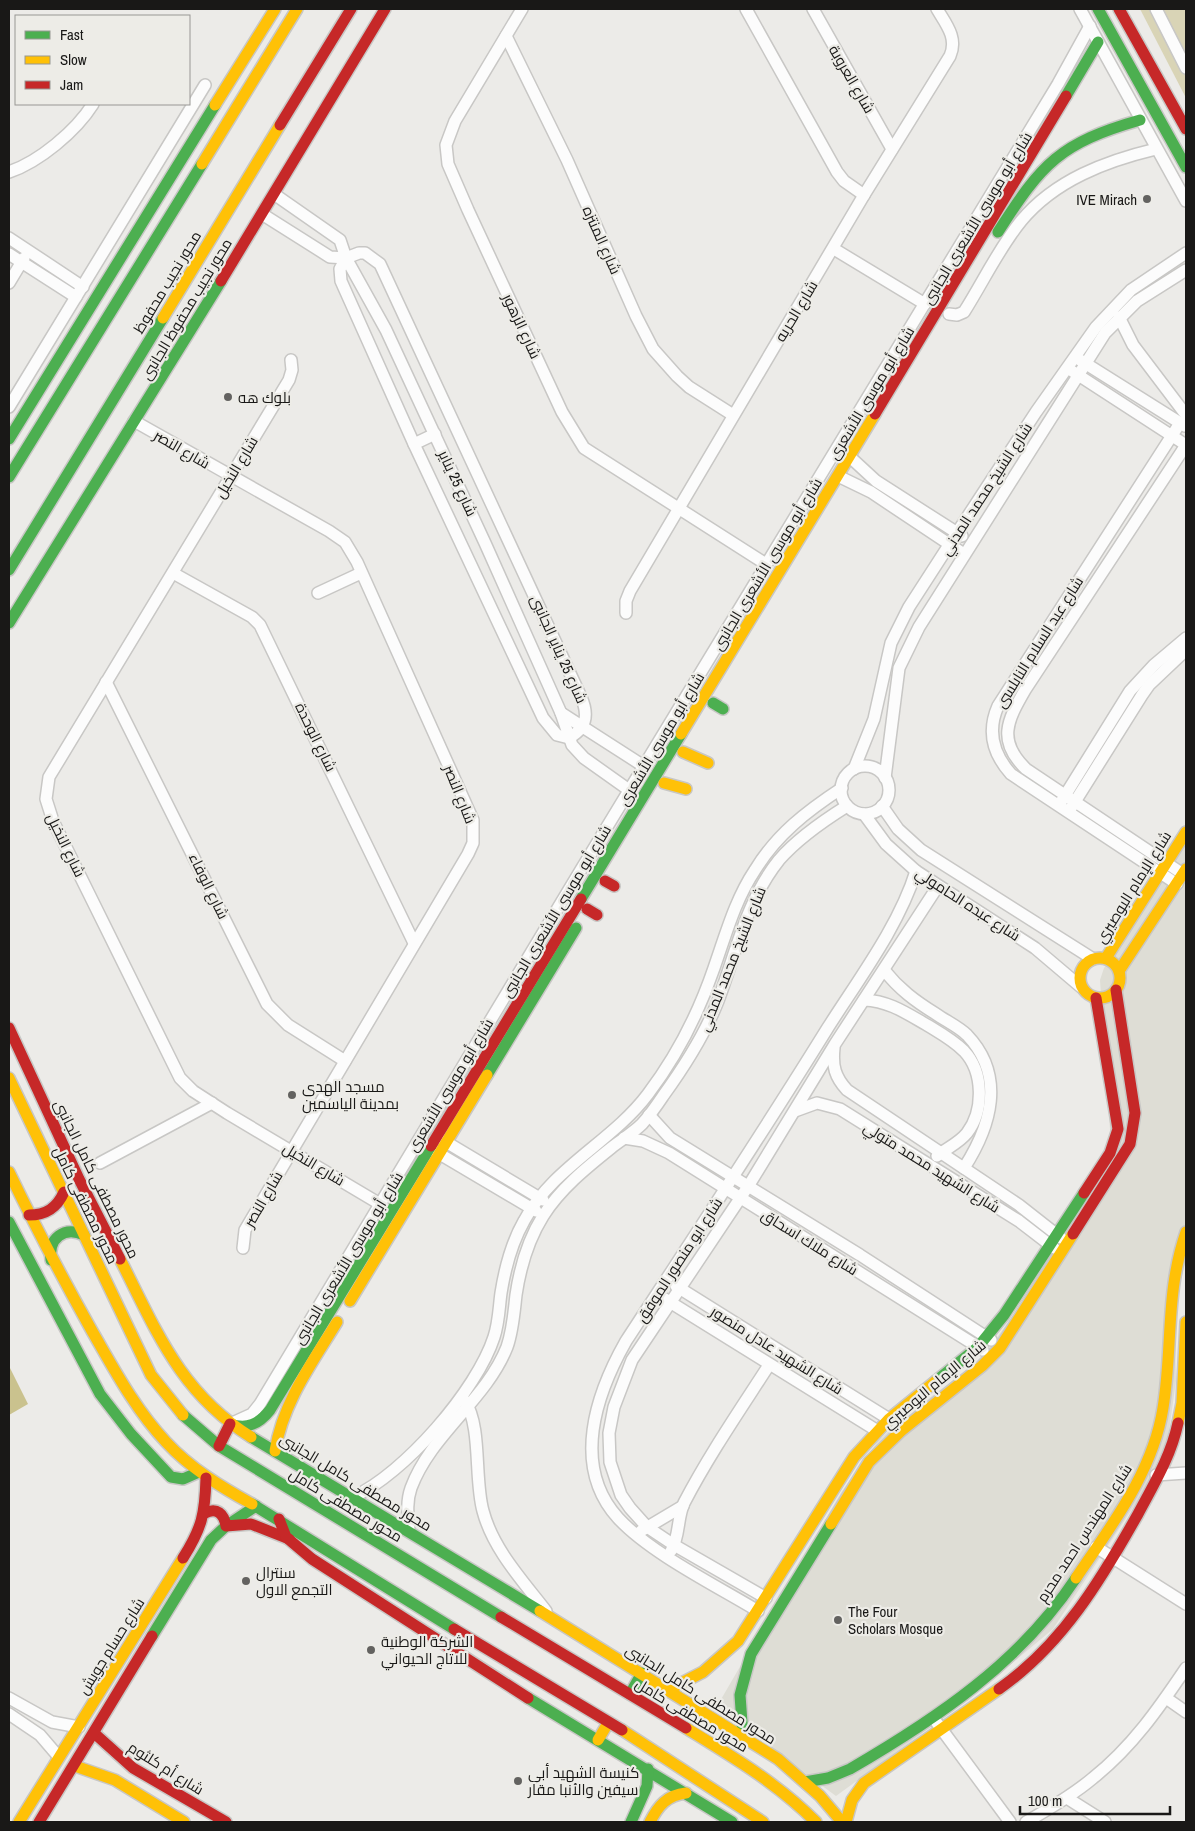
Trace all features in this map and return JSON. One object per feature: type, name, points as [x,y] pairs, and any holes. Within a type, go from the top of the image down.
[{"type":"street","points":[[9,439],[275,9]]},
{"type":"street","points":[[9,477],[297,9]]},
{"type":"street","name":"محور نجيب محفوظ","points":[[9,570],[351,9]]},
{"type":"street","name":"محور نجيب محفوظ الجانبى","points":[[9,623],[262,214],[385,9]]},
{"type":"street","name":"شارع الزهور","points":[[522,9],[449,134],[446,145],[448,164],[558,404],[578,442],[589,454],[766,564]]},
{"type":"street","points":[[746,9],[837,172],[844,181],[864,195]]},
{"type":"street","name":"شارع العروبة","points":[[813,9],[892,149]]},
{"type":"street","name":"شارع الحريه","points":[[626,614],[626,601],[630,591],[677,509],[953,49],[953,36],[938,9]]},
{"type":"street","points":[[1080,9],[1186,200]]},
{"type":"street","points":[[1098,9],[1186,167]]},
{"type":"street","points":[[1119,9],[1186,129]]},
{"type":"street","points":[[1156,9],[1186,68]]},
{"type":"street","name":"شارع أبو موسى الأشعرى الجانبى","points":[[230,1424],[252,1414],[260,1404],[629,790],[645,767],[1058,84],[1090,26]]},
{"type":"street","name":"شارع المنتزه","points":[[506,36],[538,97],[636,316],[653,349],[688,387],[733,415]]},
{"type":"street","name":"شارع أبو موسى الأشعرى","points":[[275,1451],[280,1424],[289,1402],[442,1139],[842,479],[949,314],[1098,42]]},
{"type":"street","points":[[9,408],[205,85]]},
{"type":"street","points":[[9,172],[48,150],[69,134],[92,105]]},
{"type":"street","name":"شارع أبو موسى الأشعرى","points":[[854,460],[1008,206],[1054,157],[1086,139],[1140,120]]},
{"type":"street","points":[[196,134],[213,146]]},
{"type":"street","points":[[949,314],[957,315],[964,312],[1027,214],[1046,196],[1082,174],[1125,157],[1156,149]]},
{"type":"street","name":"شارع 25 يناير","points":[[274,194],[336,236],[343,246],[346,258],[386,330],[467,503],[562,713],[574,749],[629,790]]},
{"type":"street","points":[[1008,206],[1027,214]]},
{"type":"street","points":[[262,214],[330,257],[346,258],[340,270],[341,281],[414,444],[543,718],[557,735],[569,738],[584,727]]},
{"type":"street","points":[[9,238],[83,286]]},
{"type":"street","points":[[834,249],[925,304]]},
{"type":"street","points":[[9,283],[28,252]]},
{"type":"street","name":"شارع 25 يناير الجانبى","points":[[346,258],[365,253],[380,264],[582,696],[587,714],[584,727]]},
{"type":"street","points":[[9,254],[76,297]]},
{"type":"street","name":"شارع الشيخ محمد المدني","points":[[885,778],[899,668],[919,626],[1105,333],[1137,300],[1180,268],[1186,254]]},
{"type":"street","name":"شارع الشيخ محمد المدني","points":[[854,769],[874,719],[891,643],[909,607],[957,533],[1066,367],[1096,327],[1122,298],[1180,268]]},
{"type":"street","points":[[1119,317],[1140,356],[1184,422]]},
{"type":"street","points":[[1074,356],[1184,422]]},
{"type":"street","name":"شارع النخيل","points":[[291,360],[289,380],[49,777],[46,787],[48,809],[173,1067],[186,1086],[212,1104],[380,1204]]},
{"type":"street","points":[[1066,367],[1186,445]]},
{"type":"street","name":"شارع النصر","points":[[134,421],[338,536],[345,542],[361,573],[473,820],[473,843],[468,854],[245,1230],[243,1248]]},
{"type":"street","name":"شارع عبد السلام النابلسى","points":[[1182,876],[1163,868],[1066,804],[1011,774],[1001,762],[994,742],[993,721],[998,706],[1023,666],[1171,436],[1184,422]]},
{"type":"street","points":[[414,444],[435,434]]},
{"type":"street","name":"شارع عبد السلام النابلسى","points":[[1066,804],[1020,764],[1009,747],[1007,738],[1008,724],[1013,710],[1186,445]]},
{"type":"street","points":[[854,460],[876,480],[971,543]]},
{"type":"street","points":[[842,479],[871,492],[964,554]]},
{"type":"street","points":[[448,513],[467,503]]},
{"type":"street","points":[[485,543],[505,532]]},
{"type":"street","name":"شارع الوحدة","points":[[173,573],[252,617],[260,625],[414,943]]},
{"type":"street","points":[[318,593],[361,573]]},
{"type":"street","points":[[9,602],[36,578]]},
{"type":"street","points":[[1066,804],[1144,682],[1186,638]]},
{"type":"street","points":[[1144,682],[1186,650]]},
{"type":"street","points":[[1023,666],[1037,674]]},
{"type":"street","name":"شارع أبو موسى الأشعرى","points":[[442,1139],[529,1015],[610,884],[664,783],[683,752],[718,706],[728,668]]},
{"type":"street","name":"شارع الوفاء","points":[[106,682],[267,1004],[288,1025],[345,1061]]},
{"type":"street","points":[[562,713],[645,767]]},
{"type":"street","points":[[993,721],[1008,724]]},
{"type":"street","points":[[683,752],[708,763]]},
{"type":"street","points":[[871,767],[885,778],[888,795],[882,806],[870,813],[864,814],[847,806],[842,788],[845,777],[854,769],[871,767]]},
{"type":"street","points":[[664,783],[686,789]]},
{"type":"street","name":"شارع الشيخ محمد المدني","points":[[353,1497],[374,1487],[399,1465],[442,1422],[477,1375],[494,1336],[501,1293],[513,1245],[531,1208],[538,1197],[588,1150],[622,1122],[648,1093],[693,1020],[714,969],[730,917],[754,870],[787,829],[807,811],[842,788]]},
{"type":"street","name":"شارع الشيخ محمد المدني","points":[[409,1532],[408,1503],[410,1489],[437,1444],[469,1406],[498,1365],[507,1346],[514,1322],[519,1277],[524,1258],[544,1215],[581,1173],[650,1115],[682,1068],[705,1029],[717,1002],[750,907],[767,877],[798,841],[819,824],[847,806]]},
{"type":"street","name":"شارع عبده الحامولي","points":[[882,806],[898,829],[921,850],[1093,958]]},
{"type":"street","name":"شارع عبده الحامولي","points":[[864,814],[886,844],[916,871],[1035,948],[1080,987]]},
{"type":"street","name":"شارع الإمام البوصيري","points":[[1106,958],[1186,832]]},
{"type":"street","name":"شارع ابو منصور الموفق","points":[[758,1611],[636,1535],[618,1518],[602,1495],[592,1462],[592,1436],[599,1398],[607,1377],[626,1340],[726,1189],[861,976],[901,908],[916,871]]},
{"type":"street","points":[[1119,972],[1182,876]]},
{"type":"street","name":"شارع ابو منصور الموفق","points":[[766,1598],[674,1546],[647,1526],[630,1508],[615,1481],[610,1462],[609,1433],[614,1407],[624,1376],[642,1344],[681,1289],[749,1185],[835,1044],[938,886]]},
{"type":"street","points":[[1093,958],[1106,958],[1114,963],[1119,972],[1120,981],[1116,990],[1109,996],[1096,998],[1087,994],[1080,987],[1081,970],[1093,958]]},
{"type":"street","points":[[884,970],[901,990],[915,1001],[966,1034],[982,1054],[990,1072],[989,1110],[983,1131],[964,1168]]},
{"type":"street","points":[[861,976],[874,984]]},
{"type":"street","name":"شارع الإمام البوصيري","points":[[743,1737],[740,1706],[747,1664],[762,1636],[869,1462],[901,1431],[992,1357],[1000,1348],[1123,1158],[1130,1144],[1134,1129],[1135,1113],[1116,990]]},
{"type":"street","name":"شارع الإمام البوصيري","points":[[668,1690],[689,1681],[716,1662],[748,1628],[844,1471],[876,1430],[978,1347],[1004,1314],[1048,1244],[1110,1153],[1118,1129],[1096,998]]},
{"type":"street","points":[[864,1000],[888,1004],[900,1009],[955,1042],[966,1053],[973,1065],[980,1094],[976,1115],[968,1132],[961,1140],[927,1163]]},
{"type":"street","name":"محور مصطفى كامل الجانبى","points":[[9,1028],[78,1179],[168,1353],[195,1392],[230,1424],[642,1673],[778,1760],[805,1782],[842,1822]]},
{"type":"street","name":"شارع الشهيد محمد متولي","points":[[835,1044],[833,1067],[836,1076],[847,1090],[1018,1205],[1056,1234],[1064,1249]]},
{"type":"street","name":"محور مصطفى كامل","points":[[9,1078],[151,1375],[174,1408],[188,1422],[220,1446],[761,1774],[794,1800],[816,1822]]},
{"type":"street","points":[[797,1079],[810,1086]]},
{"type":"street","name":"شارع الشهيد محمد متولي","points":[[795,1111],[817,1102],[833,1106],[1019,1221],[1048,1244],[1064,1249]]},
{"type":"street","points":[[100,1163],[212,1104]]},
{"type":"street","name":"شارع ملاك اسحاق","points":[[650,1115],[670,1138],[749,1185],[986,1337],[1000,1348]]},
{"type":"street","name":"شارع ملاك اسحاق","points":[[624,1138],[654,1145],[992,1357]]},
{"type":"street","points":[[442,1139],[552,1204]]},
{"type":"street","points":[[435,1151],[544,1215]]},
{"type":"street","name":"شارع أبو موسى الأشعرى","points":[[230,1424],[249,1427],[270,1412],[435,1151]]},
{"type":"street","points":[[9,1172],[52,1260],[134,1402],[167,1443],[203,1475],[279,1520],[354,1570],[672,1762],[764,1822]]},
{"type":"street","points":[[30,1215],[51,1210],[59,1202],[64,1192]]},
{"type":"street","points":[[10,1228],[86,1371],[116,1415],[171,1476],[183,1479],[203,1475]]},
{"type":"street","points":[[52,1260],[51,1245],[59,1234],[74,1230],[84,1235]]},
{"type":"street","name":"شارع المهندس احمد محرم","points":[[805,1782],[820,1781],[840,1774],[934,1718],[1014,1653],[1036,1631],[1075,1580],[1142,1473],[1153,1448],[1163,1409],[1174,1268],[1186,1232]]},
{"type":"street","name":"شارع الشهيد عادل منصور","points":[[666,1280],[888,1419]]},
{"type":"street","name":"شارع الشهيد عادل منصور","points":[[657,1294],[876,1430]]},
{"type":"street","points":[[846,1822],[852,1800],[864,1783],[1019,1675],[1046,1650],[1082,1606],[1113,1559],[1160,1476],[1183,1418],[1186,1322]]},
{"type":"street","points":[[668,1556],[674,1546],[683,1506],[705,1465],[769,1365]]},
{"type":"street","points":[[462,1396],[469,1406],[474,1424],[482,1510],[488,1527],[516,1573],[550,1617]]},
{"type":"street","points":[[1163,1409],[1183,1418]]},
{"type":"street","points":[[220,1446],[230,1424]]},
{"type":"street","points":[[1142,1473],[1160,1476],[1186,1473]]},
{"type":"street","name":"شارع حسام جويش","points":[[19,1822],[58,1756],[79,1727],[198,1534],[204,1513],[203,1475]]},
{"type":"street","name":"شارع حسام جويش","points":[[39,1822],[75,1766],[211,1540],[226,1526],[256,1506]]},
{"type":"street","points":[[636,1535],[647,1526],[683,1506]]},
{"type":"street","points":[[204,1513],[215,1510],[221,1512],[225,1518],[226,1526],[251,1524],[289,1539],[312,1559],[503,1683],[648,1769],[732,1822]]},
{"type":"street","points":[[279,1520],[289,1539]]},
{"type":"street","points":[[1096,1547],[1186,1604]]},
{"type":"street","points":[[146,1618],[160,1626]]},
{"type":"street","points":[[748,1628],[762,1636]]},
{"type":"street","points":[[1026,1822],[1067,1798],[1118,1757],[1166,1698],[1186,1668]]},
{"type":"street","points":[[630,1694],[642,1673]]},
{"type":"street","points":[[9,1698],[52,1722],[79,1727]]},
{"type":"street","points":[[1166,1698],[1186,1712]]},
{"type":"street","points":[[9,1714],[40,1735],[58,1756]]},
{"type":"street","points":[[934,1718],[1010,1822]]},
{"type":"street","points":[[598,1740],[608,1723]]},
{"type":"street","name":"شارع أم كلثوم","points":[[94,1733],[133,1768],[226,1822]]},
{"type":"street","points":[[75,1766],[115,1780],[182,1822]]},
{"type":"street","points":[[631,1822],[647,1786],[648,1769]]},
{"type":"street","points":[[650,1822],[659,1805],[670,1796],[686,1793]]},
{"type":"street","points":[[643,1798],[650,1798],[659,1805]]},
{"type":"street","points":[[1067,1798],[1105,1822]]},
{"type":"shaded area","points":[[1140,9],[1186,9],[1186,98]]},
{"type":"shaded area","points":[[1186,843],[1186,1260],[1179,1287],[1175,1336],[1176,1381],[1168,1438],[1144,1491],[1053,1629],[968,1700],[836,1796],[716,1708],[842,1491],[878,1441],[904,1417],[972,1366],[988,1350],[1018,1308],[1112,1160],[1100,980],[1104,968]]},
{"type":"shaded area","points":[[9,1366],[28,1404],[9,1415]]},
{"type":"traffic: fast","points":[[1098,9],[1186,167]]},
{"type":"traffic: fast","points":[[1066,96],[1098,42]]},
{"type":"traffic: fast","points":[[9,439],[215,105]]},
{"type":"traffic: fast","points":[[998,232],[1013,208],[1041,172],[1056,159],[1072,147],[1090,138],[1140,120]]},
{"type":"traffic: fast","points":[[9,477],[202,164]]},
{"type":"traffic: fast","points":[[9,623],[221,281]]},
{"type":"traffic: fast","points":[[9,570],[163,318]]},
{"type":"traffic: fast","points":[[713,703],[723,709]]},
{"type":"traffic: fast","points":[[581,899],[681,734]]},
{"type":"traffic: fast","points":[[487,1075],[576,928]]},
{"type":"traffic: fast","points":[[230,1424],[247,1426],[262,1419],[270,1410],[431,1146]]},
{"type":"traffic: fast","points":[[936,1381],[978,1347],[1004,1315],[1084,1193]]},
{"type":"traffic: fast","points":[[9,1222],[100,1394],[131,1434],[171,1477],[183,1479],[199,1472]]},
{"type":"traffic: fast","points":[[51,1260],[52,1246],[59,1236],[70,1232],[84,1235]]},
{"type":"traffic: fast","points":[[183,1415],[219,1446],[501,1617]]},
{"type":"traffic: fast","points":[[251,1437],[540,1611]]},
{"type":"traffic: fast","points":[[252,1504],[454,1629]]},
{"type":"traffic: fast","points":[[152,1636],[211,1540],[226,1526],[256,1506]]},
{"type":"traffic: fast","points":[[743,1737],[740,1695],[751,1654],[831,1524]]},
{"type":"traffic: fast","points":[[805,1782],[828,1778],[850,1769],[945,1709],[1003,1663],[1054,1609],[1076,1578]]},
{"type":"traffic: fast","points":[[630,1694],[642,1673]]},
{"type":"traffic: fast","points":[[528,1698],[732,1822]]},
{"type":"traffic: fast","points":[[631,1822],[647,1786],[648,1769]]},
{"type":"traffic: slow","points":[[215,105],[275,9]]},
{"type":"traffic: slow","points":[[202,164],[297,9]]},
{"type":"traffic: slow","points":[[163,318],[280,125]]},
{"type":"traffic: slow","points":[[681,734],[875,414]]},
{"type":"traffic: slow","points":[[683,752],[708,763]]},
{"type":"traffic: slow","points":[[664,783],[686,789]]},
{"type":"traffic: slow","points":[[1106,958],[1186,832]]},
{"type":"traffic: slow","points":[[1119,971],[1186,869]]},
{"type":"traffic: slow","points":[[1104,958],[1111,961],[1117,967],[1120,978],[1119,986],[1111,995],[1104,998],[1096,998],[1089,995],[1081,986],[1080,974],[1083,967],[1092,959],[1104,958]]},
{"type":"traffic: slow","points":[[350,1301],[487,1075]]},
{"type":"traffic: slow","points":[[9,1078],[151,1375],[183,1415]]},
{"type":"traffic: slow","points":[[9,1172],[49,1252],[92,1331],[144,1416],[166,1442],[196,1469],[217,1484],[252,1504]]},
{"type":"traffic: slow","points":[[1076,1578],[1129,1497],[1150,1454],[1158,1432],[1166,1385],[1172,1298],[1179,1255],[1186,1232]]},
{"type":"traffic: slow","points":[[831,1524],[869,1462],[901,1431],[982,1366],[1000,1348],[1073,1234]]},
{"type":"traffic: slow","points":[[120,1259],[159,1335],[172,1358],[188,1380],[226,1420],[251,1437]]},
{"type":"traffic: slow","points":[[275,1451],[279,1433],[292,1399],[337,1322]]},
{"type":"traffic: slow","points":[[1178,1423],[1182,1403],[1186,1322]]},
{"type":"traffic: slow","points":[[668,1690],[703,1672],[738,1641],[854,1457],[889,1419],[936,1381]]},
{"type":"traffic: slow","points":[[19,1822],[183,1558]]},
{"type":"traffic: slow","points":[[540,1611],[778,1759],[820,1796],[842,1822]]},
{"type":"traffic: slow","points":[[846,1822],[852,1800],[864,1783],[999,1689]]},
{"type":"traffic: slow","points":[[598,1740],[608,1723]]},
{"type":"traffic: slow","points":[[686,1728],[738,1760],[770,1783],[816,1822]]},
{"type":"traffic: slow","points":[[622,1730],[763,1822]]},
{"type":"traffic: slow","points":[[75,1766],[115,1780],[184,1822]]},
{"type":"traffic: slow","points":[[650,1822],[664,1802],[673,1796],[686,1793]]},
{"type":"traffic: jam","points":[[280,125],[351,9]]},
{"type":"traffic: jam","points":[[221,281],[385,9]]},
{"type":"traffic: jam","points":[[1119,9],[1186,129]]},
{"type":"traffic: jam","points":[[875,414],[1066,96]]},
{"type":"traffic: jam","points":[[605,881],[614,886]]},
{"type":"traffic: jam","points":[[431,1146],[581,899]]},
{"type":"traffic: jam","points":[[587,909],[597,915]]},
{"type":"traffic: jam","points":[[1073,1234],[1130,1144],[1135,1113],[1116,990]]},
{"type":"traffic: jam","points":[[1084,1193],[1110,1153],[1118,1129],[1096,998]]},
{"type":"traffic: jam","points":[[9,1028],[79,1179],[120,1259]]},
{"type":"traffic: jam","points":[[29,1215],[41,1214],[50,1210],[64,1192]]},
{"type":"traffic: jam","points":[[999,1689],[1022,1672],[1061,1632],[1094,1587],[1110,1563],[1156,1481],[1171,1447],[1178,1423]]},
{"type":"traffic: jam","points":[[219,1446],[230,1424]]},
{"type":"traffic: jam","points":[[183,1558],[201,1520],[205,1501],[206,1478]]},
{"type":"traffic: jam","points":[[205,1513],[216,1511],[222,1515],[226,1526],[251,1524],[289,1539]]},
{"type":"traffic: jam","points":[[279,1519],[286,1537],[312,1559],[528,1698]]},
{"type":"traffic: jam","points":[[501,1617],[686,1728]]},
{"type":"traffic: jam","points":[[454,1629],[622,1730]]},
{"type":"traffic: jam","points":[[39,1822],[152,1636]]},
{"type":"traffic: jam","points":[[94,1733],[133,1768],[226,1822]]},
{"type":"place","name":"IVE Mirach","points":[[1147,199]]},
{"type":"place","name":"بلوك هه","points":[[228,397]]},
{"type":"place","name":"مسجد الهدى بمدينة الياسمين","points":[[292,1095]]},
{"type":"place","name":"سنترال التجمع الاول","points":[[246,1581]]},
{"type":"place","name":"The Four Scholars Mosque","points":[[838,1620]]},
{"type":"place","name":"الشركة الوطنية للاتاج الحيواني","points":[[371,1650]]},
{"type":"place","name":"كنيسة الشهيد أبي سيفين والأنبا مقار","points":[[518,1781]]}]
